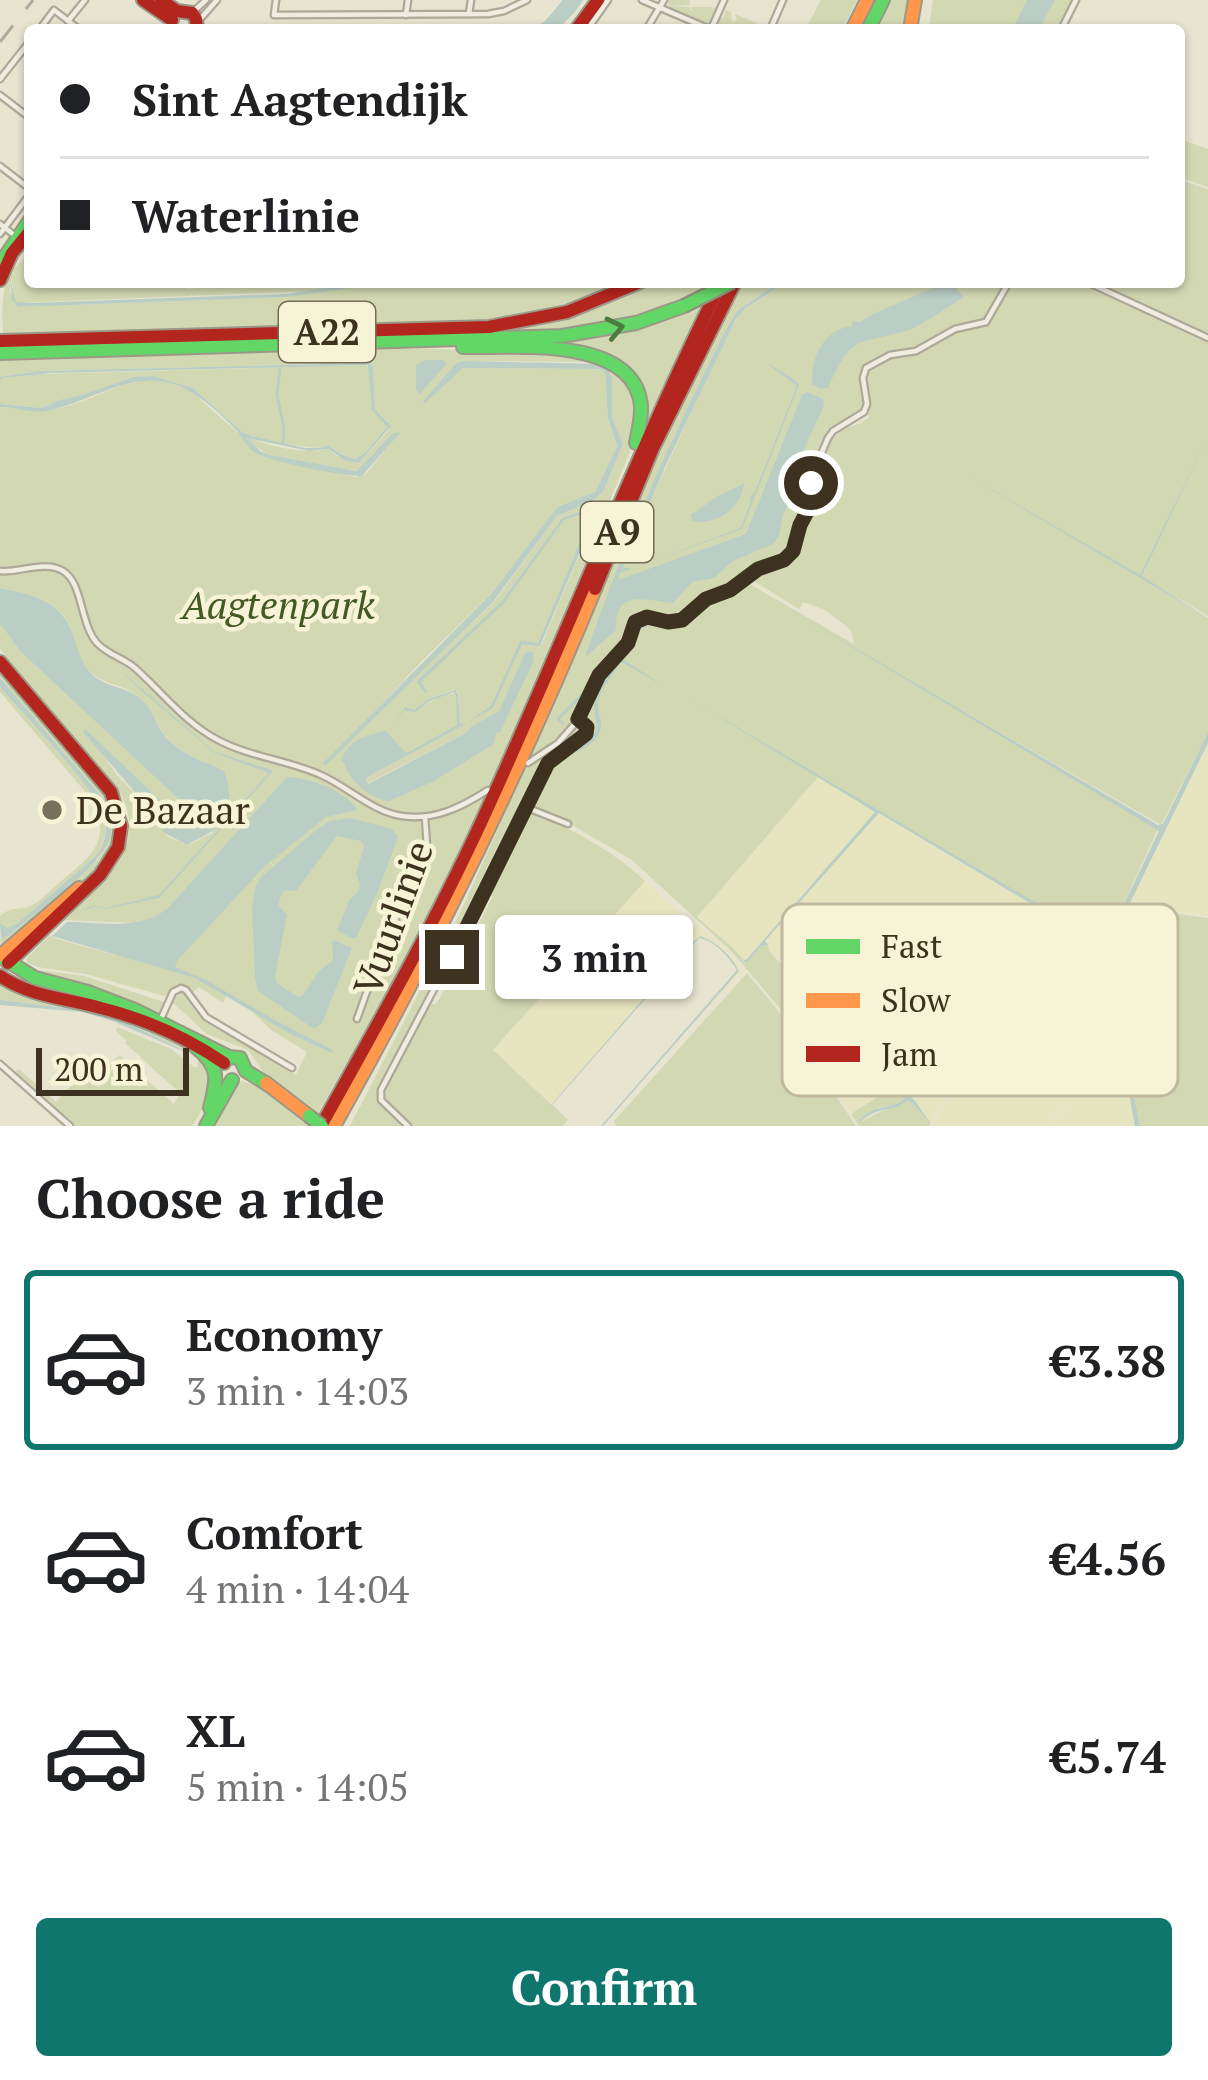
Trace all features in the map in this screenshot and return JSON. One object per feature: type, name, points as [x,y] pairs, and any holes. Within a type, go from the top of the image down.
[{"type":"main road","points":[[152,2],[184,23]]},
{"type":"main road","points":[[0,264],[12,232]]},
{"type":"main road","points":[[0,280],[13,253],[12,232]]},
{"type":"main road","name":"A22","points":[[3,347],[489,327],[559,315],[628,288]]},
{"type":"main road","name":"A9","points":[[322,1126],[464,858],[620,496],[719,288]]},
{"type":"main road","name":"A22","points":[[3,347],[578,334],[636,323],[721,288]]},
{"type":"main road","name":"A9","points":[[334,1126],[464,883],[518,768],[653,448],[730,288]]},
{"type":"main road","name":"A22","points":[[415,340],[462,347],[579,350],[611,361],[629,378],[641,407],[640,430],[620,496]]},
{"type":"main road","points":[[0,662],[111,793],[122,832],[99,875],[1,962]]},
{"type":"main road","points":[[1,962],[13,986],[129,1016],[245,1057],[272,1089]]},
{"type":"main road","points":[[1,962],[36,980],[100,996],[160,1021],[233,1071],[272,1089],[322,1126]]},
{"type":"main road","name":"A9","points":[[344,1126],[393,1031],[400,1007]]},
{"type":"main road","points":[[197,1043],[217,1073],[203,1126]]},
{"type":"main road","points":[[210,1108],[233,1071]]},
{"type":"main road","points":[[203,1126],[233,1071]]},
{"type":"street","points":[[68,21],[85,0]]},
{"type":"street","points":[[184,23],[206,0]]},
{"type":"street","points":[[184,23],[217,0]]},
{"type":"street","points":[[276,0],[274,15],[469,14],[504,11],[527,0]]},
{"type":"street","points":[[340,14],[347,0]]},
{"type":"street","points":[[406,15],[408,0]]},
{"type":"street","points":[[469,14],[471,0]]},
{"type":"street","points":[[642,0],[697,24]]},
{"type":"street","points":[[650,24],[664,0]]},
{"type":"street","points":[[44,24],[54,10],[72,24]]},
{"type":"street","points":[[0,80],[24,49]]},
{"type":"street","points":[[20,54],[24,57]]},
{"type":"street","points":[[0,95],[24,113]]},
{"type":"street","points":[[0,166],[24,186]]},
{"type":"street","points":[[527,763],[557,742],[578,719],[599,675],[628,643],[639,619],[682,620],[706,599],[721,595],[793,551],[812,501],[814,471],[827,437],[864,412],[866,368],[890,355],[916,351],[955,329],[986,322],[1006,288]]},
{"type":"street","points":[[1100,288],[1208,338]]},
{"type":"street","points":[[0,571],[43,566],[66,573],[96,643],[135,668],[205,732],[240,750],[317,773],[401,816],[425,817],[453,810],[488,790]]},
{"type":"street","points":[[408,1126],[381,1100],[381,1090],[548,763],[586,734],[587,727],[578,719]]},
{"type":"street","points":[[526,808],[568,824]]},
{"type":"street","name":"Vuurlinie","points":[[357,1018],[427,846],[425,817]]},
{"type":"street","points":[[160,1021],[173,992],[181,988],[206,1017],[292,1068]]},
{"type":"street","points":[[0,1064],[70,1126]]},
{"type":"shaded area","points":[[563,0],[583,0],[563,24],[540,24]]},
{"type":"shaded area","points":[[1027,0],[1055,0],[1041,24],[1015,24]]},
{"type":"shaded area","points":[[10,278],[16,302],[30,303],[350,288],[287,297],[18,307],[12,300]]},
{"type":"shaded area","points":[[777,288],[736,319],[623,567],[632,569],[620,573],[618,580],[746,534],[807,392],[823,399],[824,406],[792,474],[795,495],[783,514],[779,536],[773,544],[733,561],[714,578],[692,582],[673,603],[626,602],[620,607],[616,630],[587,656],[667,451],[738,310]]},
{"type":"shaded area","points":[[933,288],[956,288],[964,297],[912,329],[857,344],[843,358],[828,388],[812,384],[814,364],[826,339]]},
{"type":"shaded area","points":[[425,360],[447,363],[419,395],[416,365]]},
{"type":"shaded area","points":[[765,362],[799,385],[742,529],[638,566],[741,528],[797,386]]},
{"type":"shaded area","points":[[369,363],[375,409],[391,426],[359,463],[344,460],[329,449],[309,451],[247,438],[271,455],[357,471],[393,433],[400,433],[362,476],[306,468],[254,452],[215,409],[170,383],[122,385],[45,411],[0,407],[42,408],[133,377],[153,376],[193,388],[252,436],[306,448],[329,445],[355,459],[387,427],[372,410],[368,365],[51,373],[0,381],[0,377],[39,371]]},
{"type":"shaded area","points":[[456,363],[605,364],[612,378],[612,417],[623,444],[603,492],[557,516],[492,603],[325,766],[492,593],[557,507],[595,492],[617,446],[601,369],[463,368],[425,403]]},
{"type":"shaded area","points":[[1208,436],[1142,576],[1208,618],[961,472],[1140,575]]},
{"type":"shaded area","points":[[744,483],[738,501],[726,514],[710,521],[692,521],[691,514]]},
{"type":"shaded area","points":[[592,507],[596,514],[541,644],[522,644],[493,708],[468,722],[491,706],[520,641],[538,643],[593,510],[564,520],[504,603],[421,682],[425,693],[419,679],[502,601],[562,518]]},
{"type":"shaded area","points":[[0,588],[40,599],[57,610],[94,676],[137,696],[175,746],[224,771],[229,802],[214,829],[187,845],[163,832],[85,729],[174,813],[183,803],[21,652],[0,624]]},
{"type":"shaded area","points":[[785,607],[1158,825],[1163,824],[1208,732],[1208,743],[1129,904],[1124,904],[1159,831]]},
{"type":"shaded area","points":[[655,623],[684,625],[668,628],[655,624],[637,630],[621,658],[664,686],[621,662],[600,694],[597,737],[566,756],[597,731],[598,691],[636,629]]},
{"type":"shaded area","points":[[530,651],[534,661],[494,744],[432,782],[389,801],[361,788],[351,777],[341,761],[358,740],[386,731],[409,752],[457,725],[454,692],[415,712],[404,710],[389,729],[405,707],[414,710],[429,699],[455,690],[458,694],[460,723],[465,724],[369,776],[368,784],[499,711]]},
{"type":"shaded area","points":[[118,668],[215,752],[272,772],[159,898],[105,909],[101,906],[159,895],[269,773],[215,753]]},
{"type":"shaded area","points":[[0,678],[101,796],[111,828],[97,859],[1,939],[0,923],[7,928],[18,923],[98,854],[106,826],[99,804],[0,687]]},
{"type":"shaded area","points":[[686,697],[1038,904],[879,813],[795,904],[875,812]]},
{"type":"shaded area","points":[[1208,743],[1208,916],[1178,913],[1178,904],[1129,904]]},
{"type":"shaded area","points":[[287,777],[327,787],[357,810],[326,817],[264,867],[175,967],[332,1053],[195,978],[52,936],[67,922],[131,923],[167,909]]},
{"type":"shaded area","points":[[818,777],[1031,904],[782,904],[782,960],[769,951],[765,941],[744,960],[698,916]]},
{"type":"shaded area","points":[[351,818],[392,829],[398,837],[356,938],[337,930],[360,885],[356,874],[364,846],[361,841],[337,836],[296,891],[285,890],[279,899],[287,915],[275,977],[278,984],[299,997],[333,960],[334,940],[352,948],[322,1023],[314,1029],[258,991],[252,907],[262,876],[320,827]]},
{"type":"shaded area","points":[[645,881],[744,970],[689,1028],[739,970],[706,937],[697,938],[552,1104],[493,1051]]},
{"type":"shaded area","points":[[782,919],[765,941],[768,945],[761,946],[746,963],[720,937],[747,959]]},
{"type":"shaded area","points":[[701,936],[723,950],[739,971],[601,1126],[737,970],[721,950],[699,938],[552,1105],[567,1120],[551,1105],[692,943]]},
{"type":"shaded area","points":[[0,1000],[90,1011],[199,1058],[83,1012],[0,1005]]},
{"type":"shaded area","points":[[839,1096],[879,1096],[851,1114]]},
{"type":"shaded area","points":[[902,1096],[910,1096],[928,1120],[909,1100],[858,1122],[870,1112],[905,1099]]},
{"type":"shaded area","points":[[910,1096],[946,1096],[931,1122]]},
{"type":"shaded area","points":[[949,1096],[1073,1096],[1046,1126],[932,1126]]},
{"type":"shaded area","points":[[1073,1096],[1129,1096],[1135,1126],[1049,1126]]},
{"type":"shaded area","points":[[1129,1096],[1134,1096],[1140,1126],[1135,1126]]},
{"type":"green space","points":[[666,0],[689,0],[690,5],[671,6],[690,7],[691,12],[692,7],[713,7],[713,11],[719,7],[707,24],[668,8],[668,3],[666,7]]},
{"type":"green space","points":[[821,0],[857,0],[845,24],[808,24]]},
{"type":"green space","points":[[891,0],[909,0],[904,24],[879,24]]},
{"type":"green space","points":[[933,0],[1075,0],[1063,24],[930,24]]},
{"type":"green space","points":[[726,10],[732,22],[737,20],[735,14],[759,24],[717,24]]},
{"type":"green space","points":[[1185,141],[1208,149],[1208,187],[1185,179]]},
{"type":"green space","points":[[1185,182],[1208,189],[1208,336],[1104,288],[1185,288]]},
{"type":"green space","points":[[24,259],[24,288],[610,288],[561,307],[491,319],[3,334],[4,295],[10,272],[15,275],[12,270]],"holes":[[[11,278],[16,303],[313,291],[287,297],[18,307],[10,292]]]},
{"type":"green space","points":[[639,288],[704,288],[655,311],[547,331],[46,344],[491,332],[574,315]]},
{"type":"green space","points":[[738,288],[771,288],[744,306],[718,345],[611,586],[740,313],[777,288],[1003,288],[979,323],[953,328],[917,349],[892,353],[867,365],[861,377],[863,410],[831,430],[820,445],[809,502],[788,555],[702,599],[680,619],[647,615],[635,620],[564,733],[529,759],[668,429]]},
{"type":"green space","points":[[1008,288],[1096,288],[1208,340],[1208,616],[1142,577],[1148,564],[1136,575],[1208,618],[1208,732],[1161,825],[916,684],[1158,829],[1124,904],[1036,904],[766,745],[818,777],[697,917],[745,963],[768,945],[782,965],[782,1011],[731,951],[632,860],[530,806],[548,765],[589,733],[584,711],[640,620],[683,621],[701,604],[746,582],[854,644],[851,630],[825,610],[803,602],[799,609],[750,579],[785,565],[798,552],[817,502],[815,482],[832,439],[869,417],[864,378],[868,368],[892,357],[915,356],[958,329],[984,325]]},
{"type":"green space","points":[[701,306],[645,425],[643,403],[613,359],[503,345],[604,336]]},
{"type":"green space","name":"Aagtenpark","points":[[398,348],[568,353],[600,359],[625,379],[636,400],[634,442],[491,783],[444,811],[412,815],[385,808],[325,774],[240,748],[202,727],[137,666],[99,641],[76,583],[63,568],[41,564],[0,569],[0,407],[47,410],[135,382],[171,383],[192,392],[262,454],[355,477],[366,474],[399,433],[358,471],[270,455],[245,436],[287,449],[329,449],[359,463],[389,430],[388,422],[375,409],[373,366],[39,371],[0,377],[0,360]],"holes":[[[463,361],[599,362],[612,378],[612,417],[623,444],[603,492],[557,516],[493,603],[324,765],[492,593],[557,507],[595,492],[617,446],[601,369],[463,368],[424,400]],[[591,507],[596,511],[596,515],[542,644],[533,645],[538,643],[593,510],[564,520],[507,595],[562,518]],[[534,661],[500,731],[374,796],[362,787],[387,734],[409,752],[453,729],[366,781],[464,734],[499,711]],[[453,690],[458,692],[463,723],[458,726],[456,693],[418,709],[429,699]]]},
{"type":"green space","points":[[370,367],[371,405],[387,427],[355,459],[330,445],[316,448],[265,441],[241,431],[193,388],[153,376],[133,377],[42,408],[0,404],[3,378]]},
{"type":"green space","points":[[60,571],[72,583],[82,621],[100,652],[130,666],[184,718],[216,740],[316,775],[373,807],[403,817],[445,814],[486,795],[414,944],[318,1113],[264,1073],[248,1050],[207,1034],[172,1002],[176,993],[185,991],[211,1024],[296,1075],[307,1052],[271,1030],[251,1010],[332,1052],[227,994],[223,1003],[199,987],[192,993],[180,986],[164,996],[86,974],[37,967],[26,959],[50,935],[115,955],[138,923],[65,920],[117,864],[129,832],[128,814],[121,794],[0,649],[0,624],[21,652],[184,803],[174,813],[85,730],[168,837],[188,845],[212,833],[215,767],[172,743],[140,698],[90,672],[59,611],[41,600],[0,588],[0,573]]},
{"type":"green space","points":[[0,667],[108,794],[116,814],[111,850],[101,865],[1,945],[0,938],[10,935],[98,859],[109,828],[101,796],[0,678]]},
{"type":"green space","points":[[0,687],[88,789],[106,826],[98,854],[7,928],[0,916],[44,896],[88,857],[100,829],[94,802]]},
{"type":"green space","points":[[578,725],[581,735],[548,760],[539,775],[450,960],[377,1091],[377,1097],[405,1126],[350,1126],[461,911],[525,769],[560,745]]},
{"type":"green space","points":[[530,810],[605,850],[645,881],[493,1050],[568,1120],[563,1126],[410,1126],[383,1100],[381,1091],[430,1004],[441,996],[493,896],[487,894]]},
{"type":"green space","points":[[1178,915],[1208,918],[1208,1126],[1140,1126],[1134,1096],[1178,1096]]},
{"type":"green space","points":[[24,965],[84,976],[167,1003],[158,1015],[79,983],[35,973]]},
{"type":"green space","points":[[747,973],[782,1016],[782,1096],[836,1096],[856,1126],[616,1126],[614,1121]]},
{"type":"green space","points":[[2,983],[136,1023],[202,1054],[214,1072],[207,1102],[192,1126],[74,1126],[14,1073],[19,1069],[56,1102],[97,1057],[109,1066],[119,1055],[174,1104],[180,1093],[125,1043],[117,1027],[171,1049],[194,1067],[198,1067],[198,1057],[90,1011],[0,1000]]},
{"type":"green space","points":[[243,1081],[279,1099],[312,1124],[210,1126],[234,1084]]},
{"type":"green space","points":[[879,1096],[903,1096],[906,1099],[900,1103],[872,1111],[862,1122],[909,1100],[931,1122],[929,1126],[859,1126],[851,1114]]},
{"type":"waterway","points":[[280,368],[277,395],[283,443]]},
{"type":"waterway","points":[[563,724],[558,719],[583,694]]},
{"type":"railway","points":[[0,42],[33,0]]},
{"type":"traffic: fast","points":[[871,24],[883,0]]},
{"type":"traffic: fast","points":[[0,264],[24,229]]},
{"type":"traffic: fast","points":[[684,306],[720,288]]},
{"type":"traffic: fast","points":[[0,353],[562,336],[636,323],[684,306]]},
{"type":"traffic: fast","points":[[463,347],[569,350],[618,367],[634,383],[641,406],[636,443]]},
{"type":"traffic: fast","points":[[0,956],[35,978],[135,1010],[229,1057],[240,1058],[246,1071],[267,1084]]},
{"type":"traffic: fast","points":[[196,1047],[215,1074],[210,1108]]},
{"type":"traffic: fast","points":[[206,1126],[232,1080]]},
{"type":"traffic: fast","points":[[309,1116],[322,1126]]},
{"type":"traffic: slow","points":[[855,24],[867,0]]},
{"type":"traffic: slow","points":[[911,24],[915,0]]},
{"type":"traffic: slow","points":[[334,1126],[473,862],[595,589]]},
{"type":"traffic: slow","points":[[1,955],[79,888]]},
{"type":"traffic: slow","points":[[266,1083],[309,1116]]},
{"type":"traffic: jam","points":[[143,0],[172,20]]},
{"type":"traffic: jam","points":[[161,0],[177,11],[192,13]]},
{"type":"traffic: jam","points":[[580,24],[598,0]]},
{"type":"traffic: jam","points":[[192,13],[196,24]]},
{"type":"traffic: jam","points":[[0,280],[24,238]]},
{"type":"traffic: jam","points":[[0,341],[489,327],[567,312],[625,288]]},
{"type":"traffic: jam","points":[[321,1126],[471,844],[719,288]]},
{"type":"traffic: jam","points":[[595,589],[653,448],[732,288]]},
{"type":"traffic: jam","points":[[0,662],[111,792],[121,826],[118,847],[100,875],[8,963]]},
{"type":"traffic: jam","points":[[0,976],[36,993],[149,1023],[224,1063]]},
{"type":"place","name":"De Bazaar","points":[[52,810]]},
{"type":"route","points":[[452,957],[548,763],[586,734],[587,727],[578,719],[599,675],[628,643],[635,622],[647,617],[674,623],[682,620],[706,599],[784,560],[793,551],[812,501],[811,483]]}]
